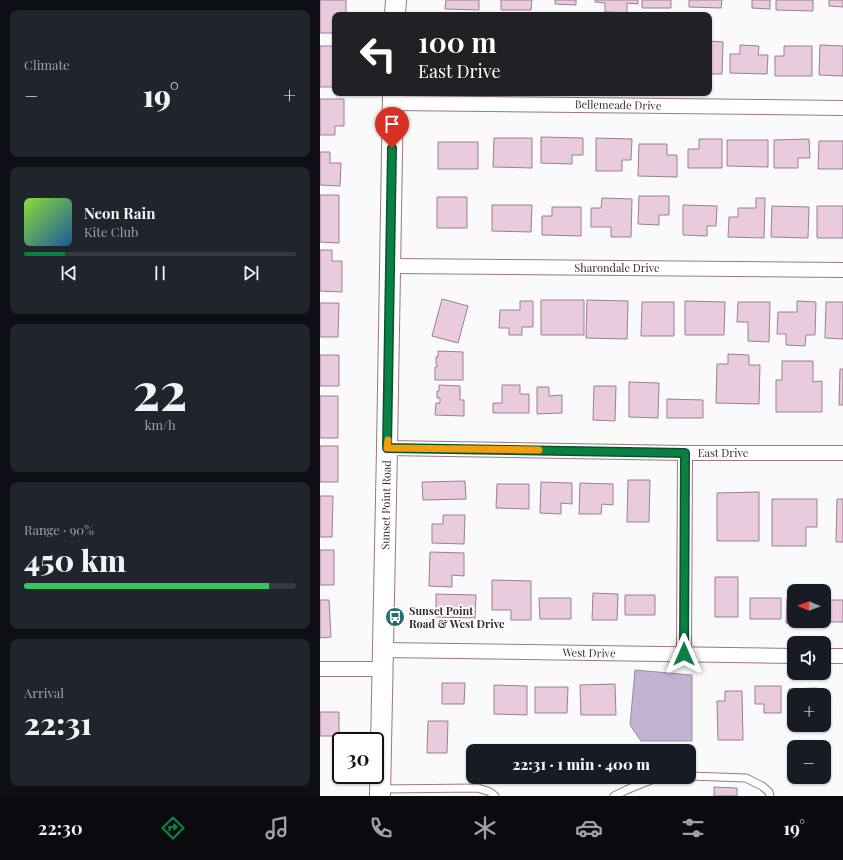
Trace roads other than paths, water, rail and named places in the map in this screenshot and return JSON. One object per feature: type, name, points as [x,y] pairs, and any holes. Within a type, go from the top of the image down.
[{"type":"main road","points":[[395,12],[396,0]]},
{"type":"main road","name":"Sunset Point Road","points":[[380,792],[393,98]]},
{"type":"street","name":"Bellemeade Drive","points":[[393,98],[843,108]]},
{"type":"street","name":"Sharondale Drive","points":[[391,266],[843,270]]},
{"type":"street","name":"East Drive","points":[[387,448],[685,453],[843,453]]},
{"type":"street","points":[[684,654],[685,453]]},
{"type":"street","name":"West Drive","points":[[383,650],[787,656]]},
{"type":"street","points":[[831,656],[843,656]]},
{"type":"street","points":[[320,669],[383,669]]},
{"type":"lane","points":[[696,776],[746,778],[762,786],[769,792],[770,796]]},
{"type":"lane","points":[[614,796],[639,784]]},
{"type":"lane","points":[[380,792],[437,792],[478,788],[490,792],[495,796]]},
{"type":"place","name":"Sunset Point Road & West Drive","points":[[395,617]]}]
